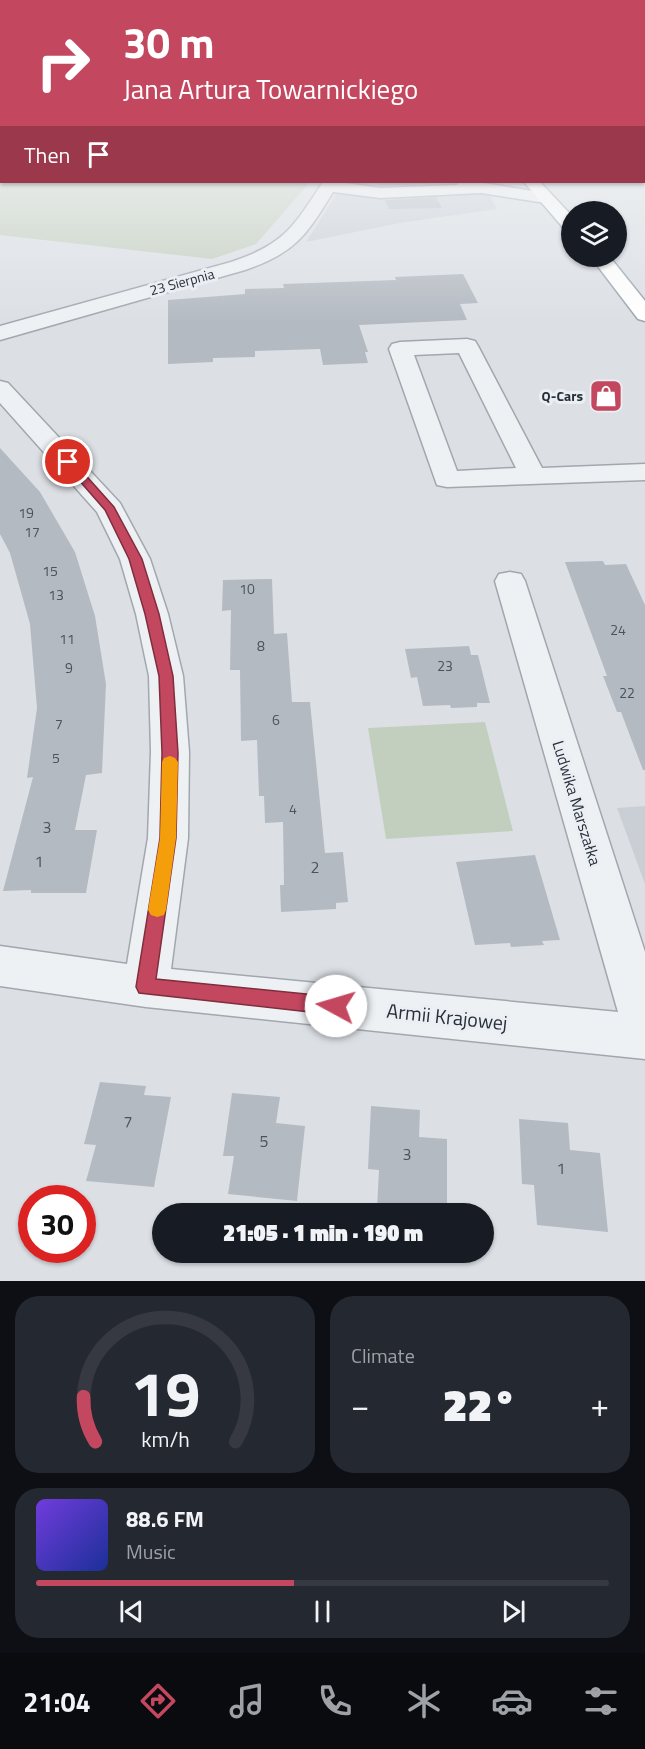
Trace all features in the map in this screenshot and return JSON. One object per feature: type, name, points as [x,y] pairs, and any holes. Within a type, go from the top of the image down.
[{"type":"main road","points":[[608,267],[645,315]]},
{"type":"street","name":"23 Sierpnia","points":[[0,333],[238,266],[270,254],[285,245],[316,203]]},
{"type":"street","points":[[533,476],[467,346],[400,349],[447,479],[533,476],[645,472]]},
{"type":"street","points":[[0,388],[110,509],[135,559],[152,614],[166,676],[170,753],[168,838],[146,987]]},
{"type":"street","name":"Ludwika Marszałka","points":[[510,581],[645,1025]]},
{"type":"street","name":"Armii Krajowej","points":[[0,966],[146,987],[645,1038]]},
{"type":"shaded area","points":[[331,203],[494,203],[497,209],[400,223],[306,242]]},
{"type":"shaded area","points":[[645,806],[645,884],[617,808]]},
{"type":"green space","points":[[0,203],[292,203],[256,244],[212,259],[0,235]]},
{"type":"green space","points":[[485,722],[513,831],[386,839],[368,728]]},
{"type":"building","points":[[386,203],[439,203],[442,208],[389,209]]},
{"type":"building","points":[[463,274],[478,303],[460,304],[467,320],[359,325],[368,352],[365,352],[368,363],[323,365],[320,349],[255,351],[255,357],[213,358],[213,362],[168,364],[168,300],[245,294],[245,289],[284,288],[283,284],[396,280],[395,277]]},
{"type":"building","points":[[0,448],[40,492],[75,552],[95,616],[106,684],[102,773],[86,775],[75,830],[97,830],[86,893],[3,891],[33,777],[27,778],[37,708],[30,624],[10,553],[0,534]]},
{"type":"building","points":[[603,561],[605,565],[626,564],[645,605],[645,770],[643,770],[621,712],[617,712],[603,676],[607,676],[565,562]]},
{"type":"building","points":[[272,579],[274,634],[287,633],[292,702],[310,702],[325,853],[343,852],[348,902],[336,903],[336,909],[281,912],[280,885],[284,885],[283,822],[265,823],[264,796],[259,796],[257,740],[241,741],[240,670],[230,670],[231,610],[222,611],[223,580]]},
{"type":"building","points":[[469,646],[471,655],[478,655],[490,703],[477,703],[477,707],[423,706],[417,677],[411,678],[405,649]]},
{"type":"building","points":[[535,855],[560,940],[542,941],[544,945],[511,947],[510,943],[475,945],[456,862]]},
{"type":"building","points":[[100,1082],[146,1086],[144,1095],[171,1097],[154,1187],[86,1181],[96,1145],[84,1144]]},
{"type":"building","points":[[232,1093],[280,1097],[276,1123],[305,1126],[297,1201],[228,1194],[234,1156],[223,1156]]},
{"type":"building","points":[[371,1106],[420,1110],[419,1137],[447,1139],[447,1203],[377,1203],[379,1170],[368,1169]]},
{"type":"building","points":[[519,1119],[568,1123],[570,1150],[600,1153],[608,1232],[537,1225],[534,1185],[522,1184]]},
{"type":"slow traffic","points":[[157,910],[168,838],[170,762]]},
{"type":"place","name":"Q-Cars","points":[[606,396]]},
{"type":"route","points":[[68,462],[110,509],[135,559],[152,614],[166,676],[170,753],[168,838],[146,987],[336,1006]]}]
